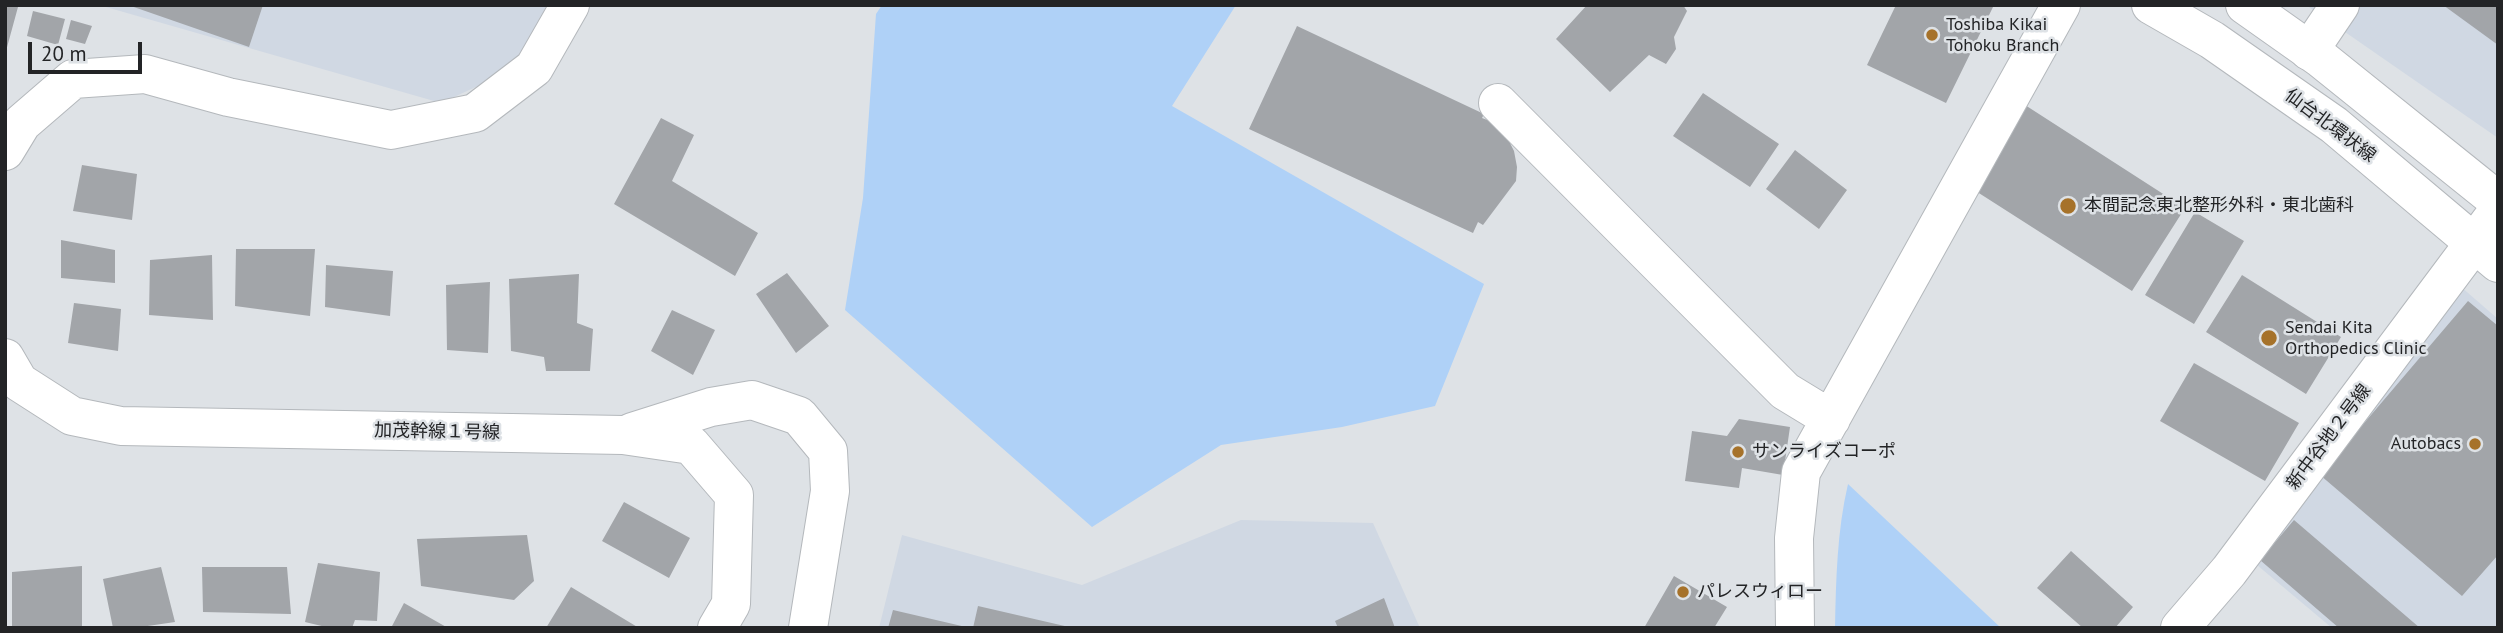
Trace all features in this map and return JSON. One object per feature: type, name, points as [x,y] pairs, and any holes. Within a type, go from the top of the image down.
[{"type":"street","points":[[5,150],[22,123],[73,79],[145,74],[228,97],[391,130],[475,113],[534,68],[570,5]]},
{"type":"street","points":[[1795,628],[1794,538],[1801,472],[2061,5]]},
{"type":"street","name":"仙台北環状線","points":[[2151,5],[2212,40],[2334,125],[2486,253]]},
{"type":"street","points":[[2245,5],[2309,51],[2498,201]]},
{"type":"street","points":[[2309,51],[2340,5]]},
{"type":"street","points":[[1497,103],[1785,391],[1831,419]]},
{"type":"street","name":"新中谷地２号線","points":[[2180,628],[2486,253],[2498,211]]},
{"type":"street","name":"加茂幹線１号線","points":[[5,358],[19,382],[72,416],[121,426],[623,435],[691,444],[734,495],[732,604],[717,628]]},
{"type":"street","points":[[623,435],[711,407],[752,400],[799,416],[828,451],[830,491],[808,628]]},
{"type":"shaded area","points":[[99,5],[547,5],[519,67],[441,103]]},
{"type":"shaded area","points":[[882,5],[1236,5],[1172,106],[1484,284],[1435,406],[1342,427],[1221,445],[1092,527],[845,310],[863,198],[876,14]]},
{"type":"shaded area","points":[[2306,5],[2498,5],[2498,138]]},
{"type":"shaded area","points":[[2460,286],[2498,319],[2498,628],[2332,628],[2257,565]]},
{"type":"shaded area","points":[[1848,484],[2001,628],[1835,628],[1839,538]]},
{"type":"shaded area","points":[[1241,520],[1373,523],[1420,628],[879,628],[902,535],[1082,585]]},
{"type":"building","points":[[5,5],[18,7],[6,51],[5,51]]},
{"type":"building","points":[[128,5],[263,5],[249,47]]},
{"type":"building","points":[[1587,5],[1683,5],[1687,11],[1674,37],[1676,49],[1666,64],[1649,55],[1610,92],[1556,39]]},
{"type":"building","points":[[1896,5],[1994,5],[1946,103],[1867,65]]},
{"type":"building","points":[[2443,5],[2498,5],[2498,45]]},
{"type":"building","points":[[33,11],[65,19],[58,45],[27,36]]},
{"type":"building","points":[[71,20],[92,26],[85,44],[66,39]]},
{"type":"building","points":[[1297,26],[1484,114],[1482,118],[1495,123],[1514,151],[1516,181],[1483,225],[1478,222],[1473,233],[1249,129]]},
{"type":"building","points":[[1703,93],[1779,144],[1750,187],[1673,136]]},
{"type":"building","points":[[2025,105],[2185,208],[2132,291],[1971,188]]},
{"type":"building","points":[[661,118],[694,135],[672,181],[758,233],[735,276],[614,204]]},
{"type":"building","points":[[1795,150],[1847,190],[1819,229],[1766,189]]},
{"type":"building","points":[[82,165],[137,174],[132,220],[73,211]]},
{"type":"building","points":[[2195,212],[2244,241],[2194,324],[2145,295]]},
{"type":"building","points":[[61,240],[115,250],[115,283],[61,278]]},
{"type":"building","points":[[236,249],[315,249],[310,316],[235,306]]},
{"type":"building","points":[[212,255],[213,320],[149,315],[150,260]]},
{"type":"building","points":[[326,265],[393,271],[390,316],[325,307]]},
{"type":"building","points":[[787,273],[829,326],[796,353],[756,294]]},
{"type":"building","points":[[579,274],[577,323],[593,329],[590,371],[546,371],[544,357],[511,351],[509,279]]},
{"type":"building","points":[[2242,275],[2341,337],[2306,394],[2206,332]]},
{"type":"building","points":[[490,282],[488,353],[447,350],[446,285]]},
{"type":"building","points":[[2468,301],[2498,326],[2498,555],[2462,596],[2320,475]]},
{"type":"building","points":[[74,303],[121,309],[118,351],[68,343]]},
{"type":"building","points":[[672,310],[715,330],[693,375],[651,351]]},
{"type":"building","points":[[2194,363],[2299,423],[2265,481],[2160,421]]},
{"type":"building","name":"サンライズコーポ","points":[[1739,419],[1790,427],[1783,475],[1742,468],[1739,488],[1685,481],[1692,431],[1727,436]]},
{"type":"building","points":[[624,502],[690,538],[669,578],[602,541]]},
{"type":"building","points":[[2294,520],[2420,628],[2339,628],[2260,560]]},
{"type":"building","points":[[527,535],[534,581],[514,600],[421,586],[417,539]]},
{"type":"building","points":[[2071,551],[2133,607],[2115,628],[2083,628],[2037,588]]},
{"type":"building","points":[[318,563],[380,572],[377,621],[355,620],[352,628],[330,628],[305,622]]},
{"type":"building","points":[[82,566],[82,627],[12,628],[12,572]]},
{"type":"building","points":[[161,567],[175,622],[113,628],[103,579]]},
{"type":"building","points":[[202,567],[287,567],[291,614],[203,612]]},
{"type":"building","name":"パレスウィロー","points":[[1674,576],[1727,607],[1714,628],[1644,628]]},
{"type":"building","points":[[571,587],[639,628],[546,628]]},
{"type":"building","points":[[1384,598],[1395,628],[1338,628],[1335,621]]},
{"type":"building","points":[[404,603],[448,628],[391,628]]},
{"type":"building","points":[[978,606],[1069,627],[1069,628],[973,628]]},
{"type":"building","points":[[893,610],[966,627],[966,628],[888,628]]},
{"type":"place","name":"Toshiba Kikai Tohoku Branch","points":[[1932,35]]},
{"type":"place","name":"本間記念東北整形外科・東北歯科","points":[[2068,206]]},
{"type":"place","name":"Sendai Kita Orthopedics Clinic","points":[[2269,338]]},
{"type":"place","name":"Autobacs","points":[[2475,444]]},
{"type":"place","name":"サンライズコーポ","points":[[1738,452]]},
{"type":"place","name":"パレスウィロー","points":[[1683,592]]}]
